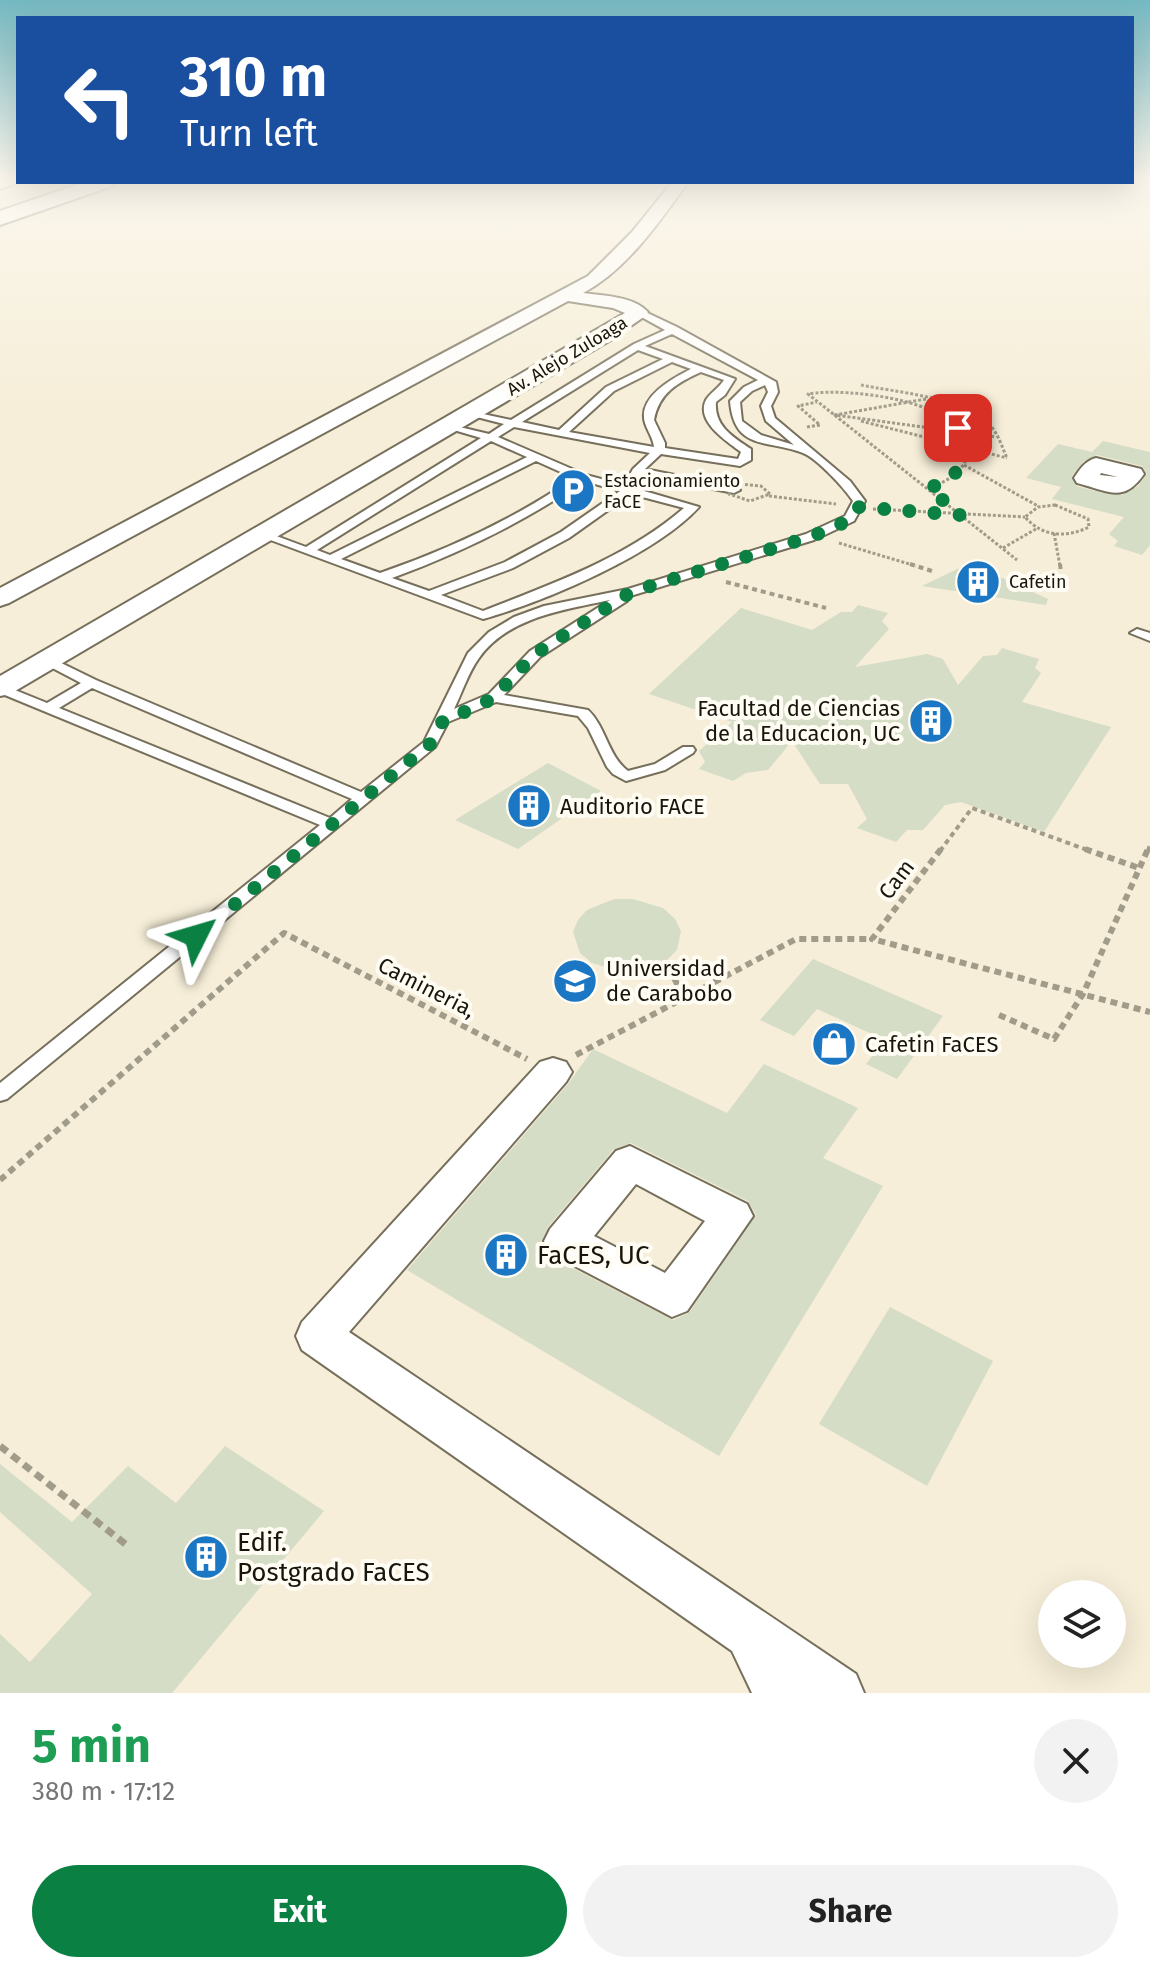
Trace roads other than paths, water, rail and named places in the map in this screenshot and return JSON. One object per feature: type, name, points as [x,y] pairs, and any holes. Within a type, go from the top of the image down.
[{"type":"street","points":[[0,598],[568,296],[594,280],[620,255]]},
{"type":"street","name":"Av. Alejo Zuloaga","points":[[568,296],[617,303],[639,312]]},
{"type":"street","name":"Av. Alejo Zuloaga","points":[[0,688],[451,426],[639,312]]},
{"type":"street","points":[[545,1068],[318,1336],[837,1693]]},
{"type":"street","points":[[749,1632],[780,1693]]},
{"type":"lane","points":[[0,1094],[430,744],[473,656],[494,635],[533,614],[631,592],[810,537],[840,525],[857,507],[859,501],[846,483],[767,413],[767,400],[774,388],[767,380],[639,312]]},
{"type":"lane","points":[[309,550],[637,346],[674,329]]},
{"type":"lane","points":[[473,413],[513,424],[740,463],[747,456],[747,451],[717,428],[709,416],[711,401],[730,379],[637,346]]},
{"type":"lane","points":[[563,432],[610,389],[672,358]]},
{"type":"lane","points":[[430,595],[534,553],[627,491],[637,471],[659,450],[660,443],[649,420],[652,405],[668,386],[701,368]]},
{"type":"lane","points":[[767,380],[748,389],[735,401],[736,419],[743,429],[811,453]]},
{"type":"lane","points":[[263,535],[483,615],[631,552],[664,532],[693,507],[582,477],[492,438],[451,426]]},
{"type":"lane","points":[[332,559],[534,458]]},
{"type":"lane","points":[[637,471],[734,490]]},
{"type":"lane","points":[[382,577],[424,563],[504,526],[582,477]]},
{"type":"lane","points":[[444,719],[476,708],[494,697],[535,654],[631,592]]},
{"type":"lane","points":[[46,661],[362,798]]},
{"type":"lane","points":[[48,709],[91,683]]},
{"type":"lane","points":[[0,688],[331,824]]},
{"type":"lane","points":[[494,697],[583,713],[591,719],[615,768],[626,776],[660,767],[688,750]]},
{"type":"place","name":"Estacionamiento FaCE","points":[[573,491]]},
{"type":"place","name":"Cafetin","points":[[978,582]]},
{"type":"place","name":"Facultad de Ciencias de la Educacion, UC","points":[[931,721]]},
{"type":"place","name":"Auditorio FACE","points":[[529,806]]},
{"type":"place","name":"Universidad de Carabobo","points":[[575,981]]},
{"type":"place","name":"Cafetin FaCES","points":[[834,1044]]},
{"type":"place","name":"FaCES, UC","points":[[506,1255]]},
{"type":"place","name":"Edif. Postgrado FaCES","points":[[206,1557]]}]
